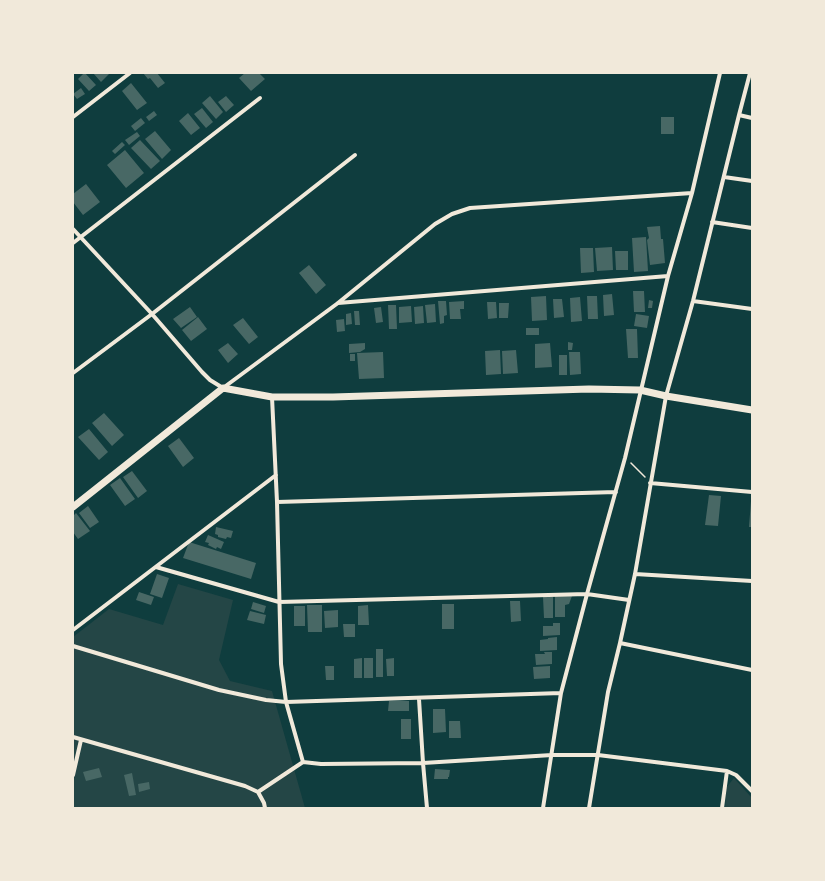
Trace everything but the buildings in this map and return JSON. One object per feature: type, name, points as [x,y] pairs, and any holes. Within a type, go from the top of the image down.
[{"type":"street","points":[[73,117],[130,73]]},
{"type":"street","points":[[543,808],[561,693],[625,458],[668,276],[692,193],[720,73]]},
{"type":"street","points":[[589,808],[608,692],[635,574],[666,396],[693,301],[750,73]]},
{"type":"street","points":[[73,242],[260,98]]},
{"type":"street","points":[[739,115],[752,118]]},
{"type":"street","points":[[73,373],[152,314],[355,155]]},
{"type":"street","points":[[724,177],[752,181]]},
{"type":"street","points":[[73,507],[223,388],[338,303],[435,224],[452,214],[470,208],[692,193]]},
{"type":"street","points":[[712,222],[752,228]]},
{"type":"street","points":[[73,229],[152,314],[202,372],[210,380],[223,388],[272,397],[333,397],[589,389],[640,390],[666,396],[752,410]]},
{"type":"street","points":[[338,303],[668,276]]},
{"type":"street","points":[[693,301],[752,309]]},
{"type":"street","points":[[272,397],[277,502],[281,664],[286,702],[303,762]]},
{"type":"street","points":[[73,630],[276,475]]},
{"type":"street","points":[[650,483],[752,492]]},
{"type":"street","points":[[277,502],[616,492]]},
{"type":"street","points":[[156,567],[279,602],[587,594],[629,600]]},
{"type":"street","points":[[635,574],[752,581]]},
{"type":"street","points":[[620,643],[752,670]]},
{"type":"street","points":[[73,646],[219,690],[266,700],[286,702],[419,699],[561,693]]},
{"type":"street","points":[[419,699],[427,808]]},
{"type":"street","points":[[73,737],[245,786],[258,792],[265,808]]},
{"type":"street","points":[[73,775],[81,740]]},
{"type":"street","points":[[258,792],[303,762],[321,764],[423,763],[552,755],[598,755],[727,771],[736,776],[752,791]]},
{"type":"street","points":[[722,808],[727,771]]},
{"type":"path","points":[[625,458],[650,483]]},
{"type":"shaded area","points":[[178,584],[233,600],[219,660],[230,681],[272,691],[305,808],[73,808],[73,637],[109,609],[163,625]]},
{"type":"shaded area","points":[[734,778],[752,798],[752,808],[725,808],[726,788]]}]
